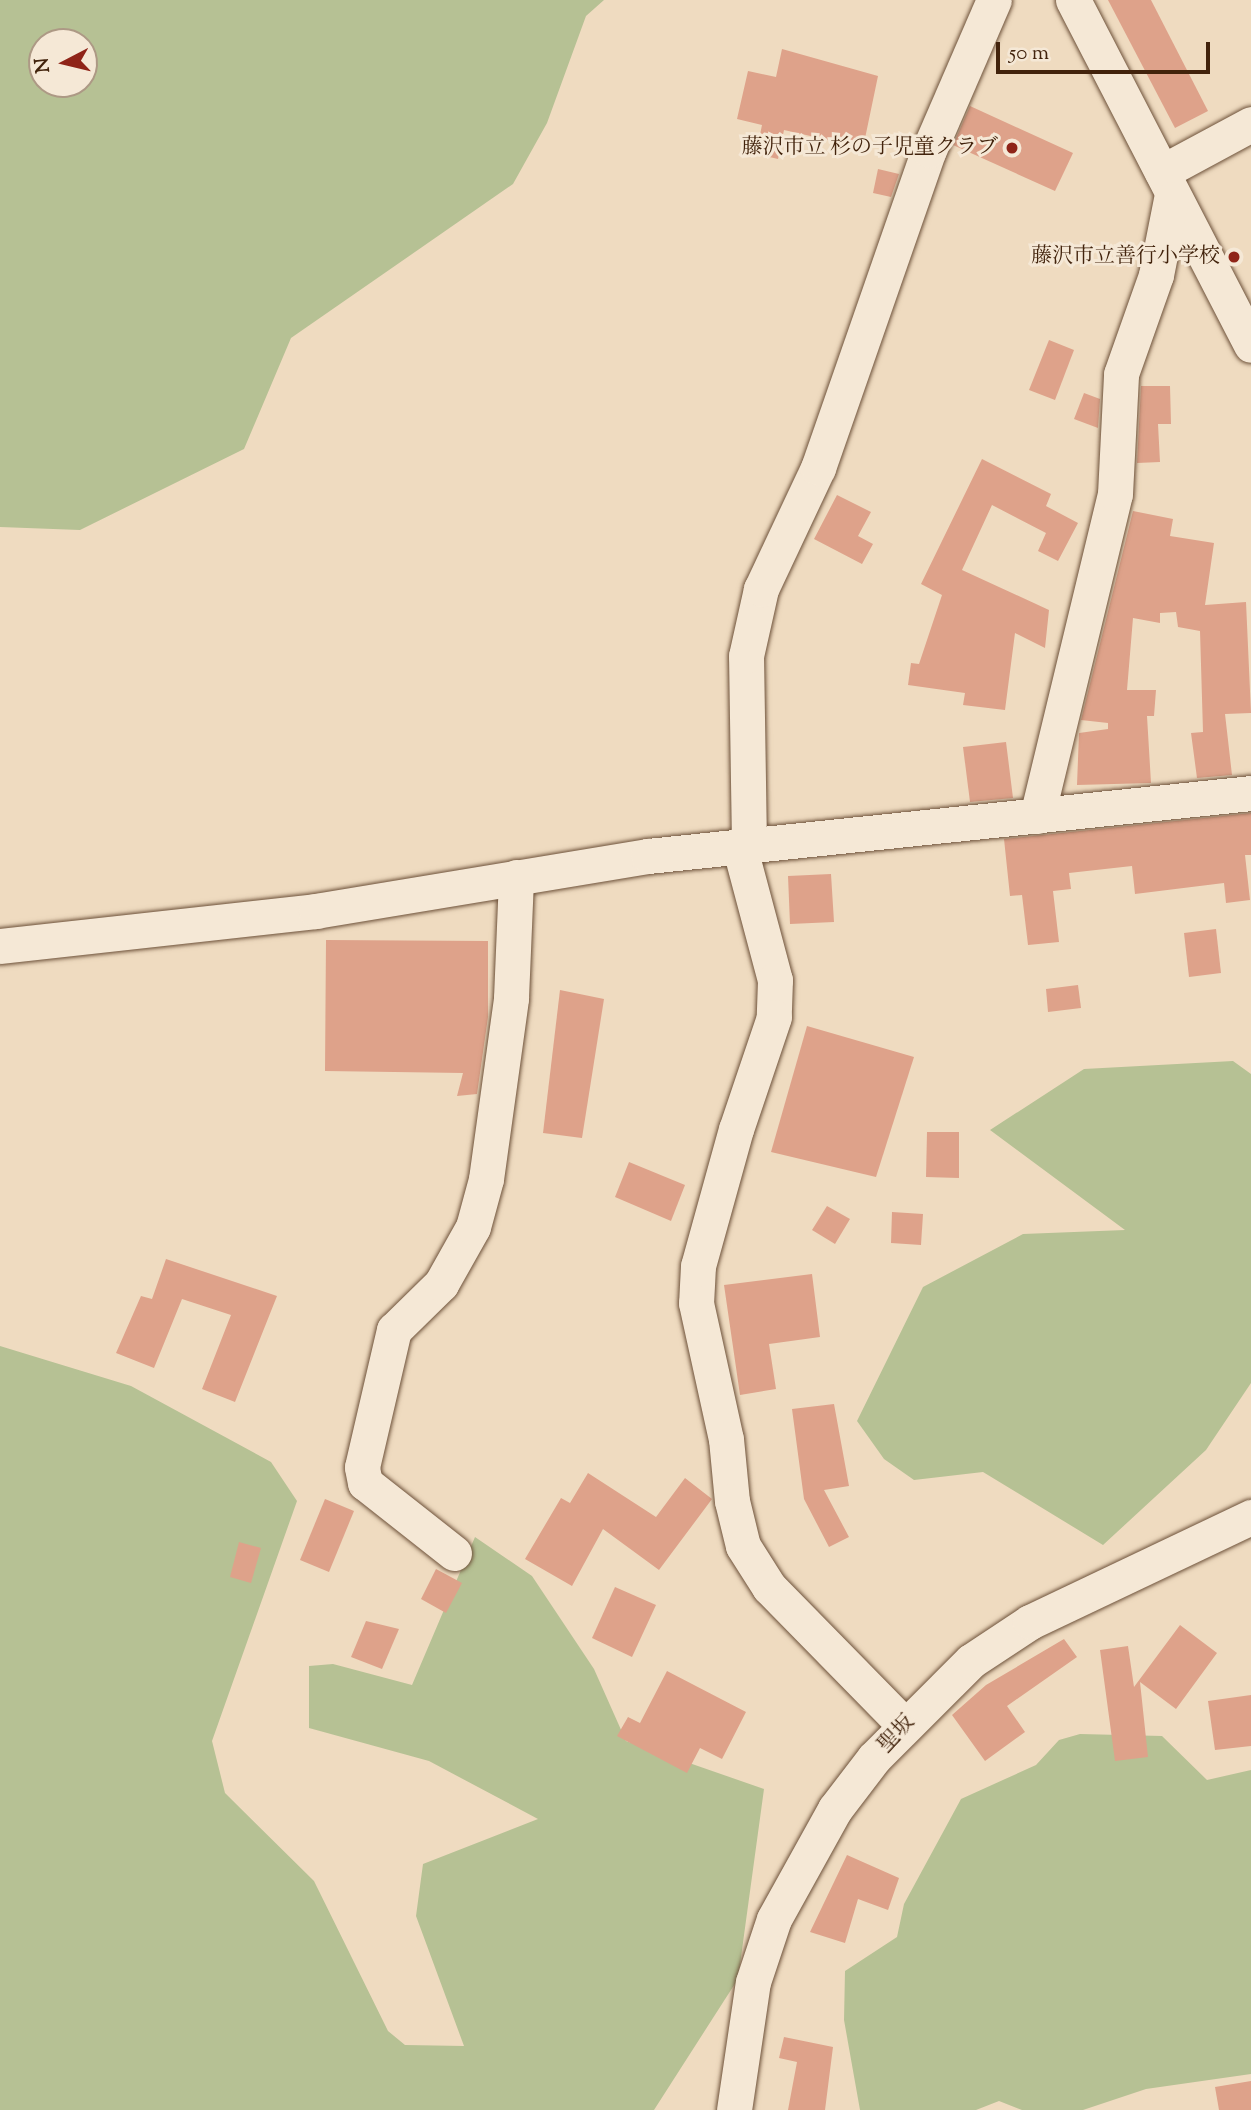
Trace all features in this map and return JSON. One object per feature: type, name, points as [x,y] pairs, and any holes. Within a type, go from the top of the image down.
[{"type":"street","points":[[905,1726],[769,1587],[743,1546],[732,1501],[726,1439],[696,1303],[698,1266],[736,1129],[774,1017],[775,979],[743,845],[746,656],[761,589],[818,468],[929,150],[994,0]]},
{"type":"street","points":[[1073,0],[1251,345]]},
{"type":"street","points":[[1037,816],[1115,494],[1121,374],[1156,275],[1167,185],[1251,124]]},
{"type":"street","points":[[0,946],[316,911],[516,877],[743,845],[1251,793]]},
{"type":"street","points":[[454,1553],[365,1483],[362,1466],[394,1330],[441,1284],[472,1227],[486,1179],[511,998],[516,877]]},
{"type":"street","name":"聖坂","points":[[734,2110],[753,1982],[775,1919],[835,1809],[905,1726],[971,1661],[1030,1622],[1251,1517]]},
{"type":"green space","points":[[0,0],[604,0],[586,16],[547,123],[513,184],[291,338],[244,449],[80,530],[0,527]]},
{"type":"green space","points":[[1233,1061],[1251,1074],[1251,1383],[1206,1450],[1103,1545],[983,1472],[914,1480],[884,1459],[857,1421],[923,1287],[1023,1234],[1125,1230],[990,1130],[1084,1069]]},
{"type":"green space","points":[[0,1346],[131,1386],[271,1462],[297,1501],[212,1741],[225,1793],[314,1881],[388,2031],[405,2045],[464,2046],[416,1916],[423,1864],[538,1819],[429,1761],[309,1728],[309,1666],[333,1664],[412,1685],[475,1537],[532,1576],[594,1669],[626,1741],[764,1789],[738,1979],[654,2110],[0,2110]]},
{"type":"green space","points":[[1080,1734],[1162,1736],[1207,1780],[1251,1770],[1251,2074],[1146,2089],[1083,2110],[1022,2110],[999,2101],[976,2110],[860,2110],[844,2020],[845,1971],[897,1937],[904,1904],[961,1799],[1036,1765],[1059,1740]]},
{"type":"building","points":[[1108,0],[1151,0],[1208,111],[1175,128]]},
{"type":"building","points":[[782,49],[878,76],[863,148],[784,130],[778,159],[756,154],[762,125],[737,119],[748,71],[776,77]]},
{"type":"building","name":"藤沢市立 杉の子児童クラブ","points":[[970,106],[1073,153],[1055,191],[953,145]]},
{"type":"building","points":[[878,169],[899,174],[891,197],[873,193]]},
{"type":"building","points":[[1049,340],[1074,350],[1055,400],[1029,390]]},
{"type":"building","points":[[1141,386],[1170,386],[1171,424],[1158,424],[1160,462],[1137,463]]},
{"type":"building","points":[[1084,393],[1100,399],[1098,428],[1074,419]]},
{"type":"building","points":[[982,459],[1051,494],[1046,506],[1078,523],[1058,561],[1038,551],[1046,533],[992,505],[962,570],[1049,610],[1045,648],[1015,633],[1005,710],[963,705],[965,693],[908,685],[911,663],[919,664],[942,595],[921,584]]},
{"type":"building","points":[[837,495],[871,512],[858,536],[873,544],[862,564],[814,539]]},
{"type":"building","points":[[1133,511],[1173,519],[1170,536],[1214,543],[1205,605],[1246,602],[1251,713],[1225,714],[1232,775],[1197,778],[1191,733],[1203,732],[1200,631],[1178,627],[1176,612],[1160,613],[1160,623],[1133,618],[1127,690],[1156,690],[1154,716],[1147,716],[1151,783],[1077,785],[1079,733],[1108,729],[1108,723],[1081,720]]},
{"type":"building","points":[[1006,742],[1013,798],[970,802],[963,747]]},
{"type":"building","points":[[1251,813],[1251,855],[1245,855],[1250,900],[1226,903],[1224,883],[1135,894],[1132,866],[1069,873],[1071,889],[1053,891],[1059,942],[1028,945],[1022,895],[1010,896],[1004,839]]},
{"type":"building","points":[[831,874],[834,922],[790,924],[788,876]]},
{"type":"building","points":[[1216,929],[1221,973],[1189,977],[1184,933]]},
{"type":"building","points":[[326,940],[488,941],[488,1017],[477,1094],[457,1096],[463,1073],[325,1071]]},
{"type":"building","points":[[1078,985],[1081,1008],[1048,1012],[1046,989]]},
{"type":"building","points":[[560,990],[604,999],[582,1138],[543,1133]]},
{"type":"building","points":[[807,1026],[914,1057],[876,1177],[771,1152]]},
{"type":"building","points":[[927,1132],[959,1132],[959,1178],[926,1177]]},
{"type":"building","points":[[629,1162],[685,1185],[671,1221],[615,1197]]},
{"type":"building","points":[[827,1206],[850,1219],[835,1244],[812,1230]]},
{"type":"building","points":[[892,1212],[923,1214],[921,1245],[891,1243]]},
{"type":"building","points":[[166,1259],[277,1296],[235,1402],[202,1389],[231,1315],[182,1299],[154,1368],[116,1353],[141,1296],[152,1299]]},
{"type":"building","points":[[812,1274],[820,1337],[769,1344],[776,1389],[740,1395],[724,1285]]},
{"type":"building","points":[[834,1404],[849,1486],[824,1490],[849,1537],[829,1547],[804,1499],[792,1409]]},
{"type":"building","points":[[588,1473],[656,1517],[685,1478],[712,1499],[659,1570],[603,1529],[572,1586],[525,1559],[561,1498],[570,1503]]},
{"type":"building","points":[[325,1499],[354,1511],[329,1572],[300,1560]]},
{"type":"building","points":[[239,1542],[261,1548],[251,1583],[230,1577]]},
{"type":"building","points":[[436,1569],[462,1583],[446,1613],[421,1599]]},
{"type":"building","points":[[615,1587],[656,1605],[632,1657],[592,1638]]},
{"type":"building","points":[[366,1621],[399,1629],[382,1669],[351,1657]]},
{"type":"building","points":[[1180,1625],[1217,1653],[1176,1709],[1140,1682],[1148,1757],[1115,1761],[1100,1650],[1128,1646],[1134,1687]]},
{"type":"building","points":[[1064,1639],[1077,1657],[1007,1706],[1025,1732],[985,1761],[952,1715],[986,1685]]},
{"type":"building","points":[[667,1671],[746,1712],[722,1759],[700,1748],[687,1773],[617,1736],[628,1717],[640,1723]]},
{"type":"building","points":[[1251,1695],[1251,1746],[1215,1750],[1208,1701]]},
{"type":"building","points":[[847,1855],[899,1878],[888,1910],[858,1899],[845,1943],[810,1932]]},
{"type":"building","points":[[784,2037],[833,2047],[825,2110],[788,2110],[797,2062],[779,2058]]},
{"type":"building","points":[[1251,2081],[1251,2110],[1219,2110],[1215,2087]]},
{"type":"place","name":"藤沢市立 杉の子児童クラブ","points":[[1012,148]]},
{"type":"place","name":"藤沢市立善行小学校","points":[[1234,257]]}]
